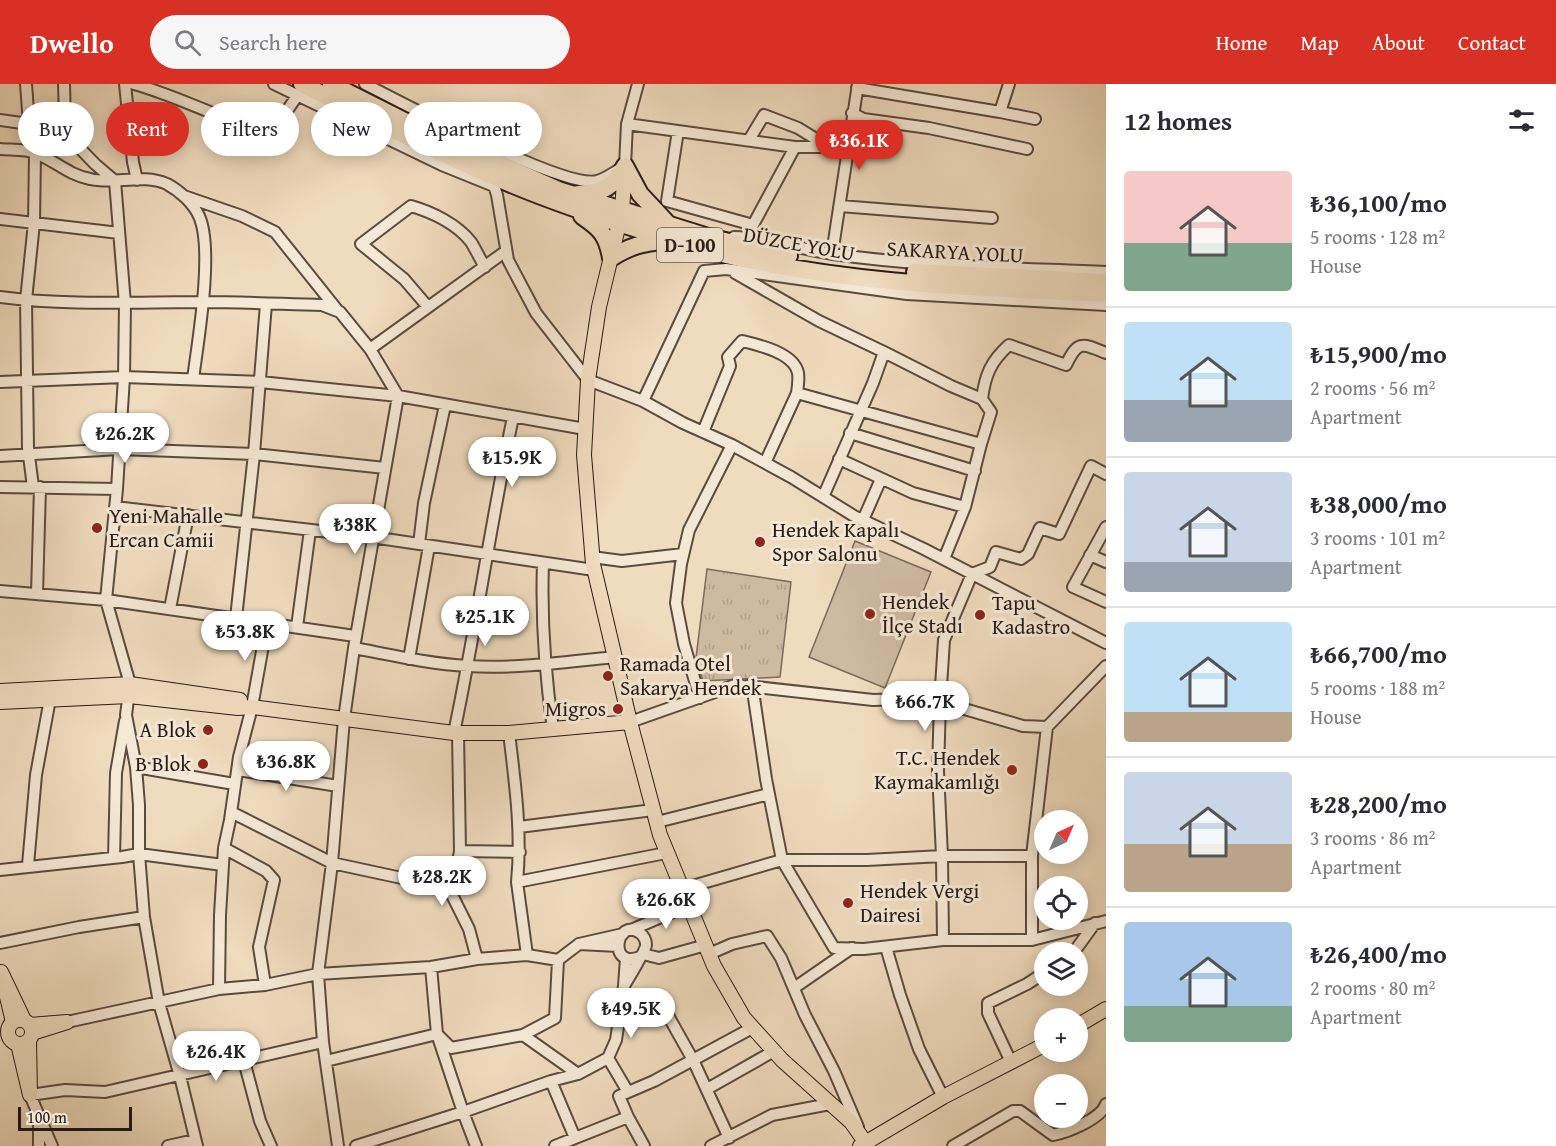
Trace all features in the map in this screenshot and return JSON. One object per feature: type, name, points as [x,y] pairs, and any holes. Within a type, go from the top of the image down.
[{"type":"highway","name":"D-100","points":[[332,84],[426,132],[568,199]]},
{"type":"highway","name":"DÜZCE YOLU","points":[[300,90],[419,143],[492,181],[568,199],[672,232],[713,252],[770,264],[867,279],[964,288],[1106,294]]},
{"type":"highway","points":[[568,199],[607,188],[617,181],[625,166]]},
{"type":"highway","points":[[568,199],[602,232],[607,241],[610,258],[640,243],[672,232],[640,194],[625,166]]},
{"type":"highway","name":"SAKARYA YOLU","points":[[672,232],[708,237],[780,255],[875,270],[1106,282]]},
{"type":"main road","points":[[625,166],[621,217],[598,307],[588,380],[584,455],[593,564],[630,722],[655,816],[666,853],[707,949],[744,1018],[752,1028],[774,1052],[851,1122],[864,1145],[943,1097],[1034,1050]]},
{"type":"main road","points":[[0,691],[129,690],[239,699],[252,707],[456,733],[509,733],[630,722]]},
{"type":"main road","points":[[0,702],[129,690]]},
{"type":"main road","points":[[0,970],[30,1095]]},
{"type":"main road","points":[[1088,1020],[1106,1009]]},
{"type":"main road","points":[[16,1032],[67,1022]]},
{"type":"street","points":[[26,84],[27,102]]},
{"type":"street","points":[[64,84],[65,102]]},
{"type":"street","points":[[125,84],[137,180]]},
{"type":"street","points":[[134,84],[220,117],[269,130],[280,121],[300,90],[274,84]]},
{"type":"street","points":[[365,84],[388,89],[525,162],[581,181],[597,181],[625,166],[627,124],[638,84]]},
{"type":"street","points":[[1000,112],[1009,84]]},
{"type":"street","points":[[832,254],[858,86],[1035,119]]},
{"type":"street","points":[[852,113],[863,119],[929,128],[1027,149]]},
{"type":"street","points":[[749,140],[764,115],[798,128],[830,147]]},
{"type":"street","points":[[0,120],[18,121]]},
{"type":"street","points":[[627,124],[795,147],[848,147]]},
{"type":"street","points":[[678,130],[667,201],[753,225],[795,147]]},
{"type":"street","points":[[0,149],[18,151]]},
{"type":"street","points":[[35,156],[34,223],[26,300],[29,453],[37,487],[37,594]]},
{"type":"street","points":[[40,156],[74,175],[92,180],[137,180],[165,184],[184,196],[243,216],[274,231],[370,349],[398,396],[372,537],[344,719],[332,863],[318,974],[323,1042],[338,1146]]},
{"type":"street","points":[[87,156],[115,181],[125,304],[124,377],[117,489],[106,600],[129,690],[116,773],[114,858]]},
{"type":"street","points":[[492,181],[497,195],[508,260],[536,313],[588,380],[643,401],[732,445],[863,520],[1106,643]]},
{"type":"street","points":[[184,196],[198,215],[205,241],[202,302],[193,380]]},
{"type":"street","points":[[428,307],[404,279],[361,244],[411,206],[427,210],[454,227],[470,241],[485,267]]},
{"type":"street","points":[[840,206],[992,218]]},
{"type":"street","points":[[0,219],[119,233]]},
{"type":"street","points":[[708,237],[756,238],[832,254],[946,265],[1106,272]]},
{"type":"street","points":[[370,349],[506,251]]},
{"type":"street","points":[[643,401],[704,271],[726,269],[907,294],[1106,305]]},
{"type":"street","points":[[726,269],[819,321],[982,399],[991,412],[965,507],[944,559]]},
{"type":"street","points":[[0,297],[125,304],[202,302],[322,306],[340,312]]},
{"type":"street","points":[[236,618],[254,454],[266,304]]},
{"type":"street","points":[[703,432],[730,366],[728,357],[742,341],[785,357],[795,365],[799,375],[797,393],[765,463]]},
{"type":"street","points":[[982,399],[985,378],[999,353],[1009,345],[1066,365],[1079,345],[1086,345],[1106,353]]},
{"type":"street","points":[[823,497],[884,352]]},
{"type":"street","points":[[0,382],[124,377],[260,382],[398,396],[585,429]]},
{"type":"street","points":[[797,393],[981,444]]},
{"type":"street","points":[[409,659],[424,545],[424,503],[446,405]]},
{"type":"street","points":[[452,895],[460,851],[456,733],[495,500],[513,417]]},
{"type":"street","points":[[850,433],[975,471]]},
{"type":"street","points":[[700,698],[684,644],[676,603],[689,530],[732,445]]},
{"type":"street","points":[[0,456],[119,449],[254,454],[385,468]]},
{"type":"street","points":[[839,459],[913,493],[965,507]]},
{"type":"street","points":[[943,940],[938,771],[944,640],[972,574],[990,567],[996,552],[1021,559],[1029,554],[1040,528],[1059,534],[1091,466],[1106,474]]},
{"type":"street","points":[[863,520],[881,479]]},
{"type":"street","points":[[0,487],[117,489]]},
{"type":"street","points":[[115,507],[372,537],[543,563],[593,564],[683,554]]},
{"type":"street","points":[[170,609],[188,515]]},
{"type":"street","points":[[1106,526],[1073,587],[1106,603]]},
{"type":"street","points":[[297,627],[310,530]]},
{"type":"street","points":[[1090,555],[1106,562]]},
{"type":"street","points":[[543,563],[544,664],[553,729]]},
{"type":"street","points":[[0,591],[106,600],[297,627],[409,659],[468,666],[544,664],[615,657]]},
{"type":"street","points":[[219,989],[224,848],[239,756],[252,707],[267,623]]},
{"type":"street","points":[[1032,940],[1032,856],[1047,727],[1106,666]]},
{"type":"street","points":[[738,684],[753,692],[782,860],[834,948],[886,947],[943,940],[1032,940],[1100,922]]},
{"type":"street","points":[[630,722],[738,684],[873,700],[907,699],[940,702],[1023,726],[1047,727]]},
{"type":"street","points":[[28,865],[36,775],[50,699]]},
{"type":"street","points":[[126,716],[136,767],[144,917],[159,1003],[196,1143],[168,1146]]},
{"type":"street","points":[[509,733],[519,827],[518,882],[528,955]]},
{"type":"street","points":[[136,767],[234,784]]},
{"type":"street","points":[[238,770],[338,786]]},
{"type":"street","points":[[519,827],[655,816],[769,794]]},
{"type":"street","points":[[231,812],[332,863],[434,885],[452,895],[469,929],[477,959]]},
{"type":"street","points":[[224,848],[266,871],[274,880],[259,947],[265,985]]},
{"type":"street","points":[[460,851],[520,852]]},
{"type":"street","points":[[518,882],[666,853]]},
{"type":"street","points":[[0,870],[139,854],[223,865]]},
{"type":"street","points":[[682,889],[782,860],[1032,856]]},
{"type":"street","points":[[67,1022],[219,989],[265,985],[318,974],[431,967],[477,959],[528,955],[558,960],[579,944],[627,932],[688,904]]},
{"type":"street","points":[[0,943],[144,917]]},
{"type":"street","points":[[1083,942],[1100,922]]},
{"type":"street","points":[[624,986],[641,955],[646,945],[646,940],[640,933],[627,932],[620,937],[618,946],[619,951],[630,959],[641,955],[659,958],[766,936],[781,958],[834,1071],[864,1145]]},
{"type":"street","points":[[579,944],[618,946]]},
{"type":"street","points":[[886,947],[919,1049],[943,1097]]},
{"type":"street","points":[[794,988],[852,948]]},
{"type":"street","points":[[356,1146],[578,1074],[608,1058],[616,1040],[626,958]]},
{"type":"street","points":[[437,1034],[451,1048],[523,1035],[555,1018],[558,960]]},
{"type":"street","points":[[431,967],[437,1034],[476,1146]]},
{"type":"street","points":[[1011,1062],[988,1013],[988,1003],[1034,979]]},
{"type":"street","points":[[661,1003],[693,1060],[729,1137]]},
{"type":"street","points":[[644,1146],[619,1096],[752,1028]]},
{"type":"street","points":[[326,1062],[437,1034]]},
{"type":"street","points":[[523,1035],[578,1074]]},
{"type":"street","points":[[52,1146],[30,1095],[65,1090],[105,1092],[323,1042]]},
{"type":"street","points":[[707,1089],[774,1052]]},
{"type":"street","points":[[608,1058],[628,1092]]},
{"type":"street","points":[[244,1061],[260,1121],[271,1146]]},
{"type":"street","points":[[551,1081],[575,1138]]},
{"type":"street","points":[[711,1146],[772,1115],[830,1104]]},
{"type":"street","points":[[952,1146],[1012,1111],[1020,1111],[1053,1135],[1064,1133],[1083,1124],[1104,1109],[1106,1104]]},
{"type":"street","points":[[555,1146],[628,1117]]},
{"type":"street","points":[[39,1119],[39,1146]]},
{"type":"green space","name":"Hendek İlçe Stadı","points":[[855,541],[931,572],[885,688],[809,657]]},
{"type":"green space","points":[[707,569],[791,582],[780,677],[703,681],[696,658]]},
{"type":"place","name":"Yeni Mahalle Ercan Camii","points":[[97,528]]},
{"type":"place","name":"Hendek Kapalı Spor Salonu","points":[[760,542]]},
{"type":"place","name":"Hendek İlçe Stadı","points":[[870,614]]},
{"type":"place","name":"Tapu Kadastro","points":[[980,615]]},
{"type":"place","name":"Ramada Otel Sakarya Hendek","points":[[608,676]]},
{"type":"place","name":"Migros","points":[[618,709]]},
{"type":"place","name":"A Blok","points":[[208,730]]},
{"type":"place","name":"B Blok","points":[[203,764]]},
{"type":"place","name":"T.C. Hendek Kaymakamlığı","points":[[1012,770]]},
{"type":"place","name":"Hendek Vergi Dairesi","points":[[848,903]]}]
